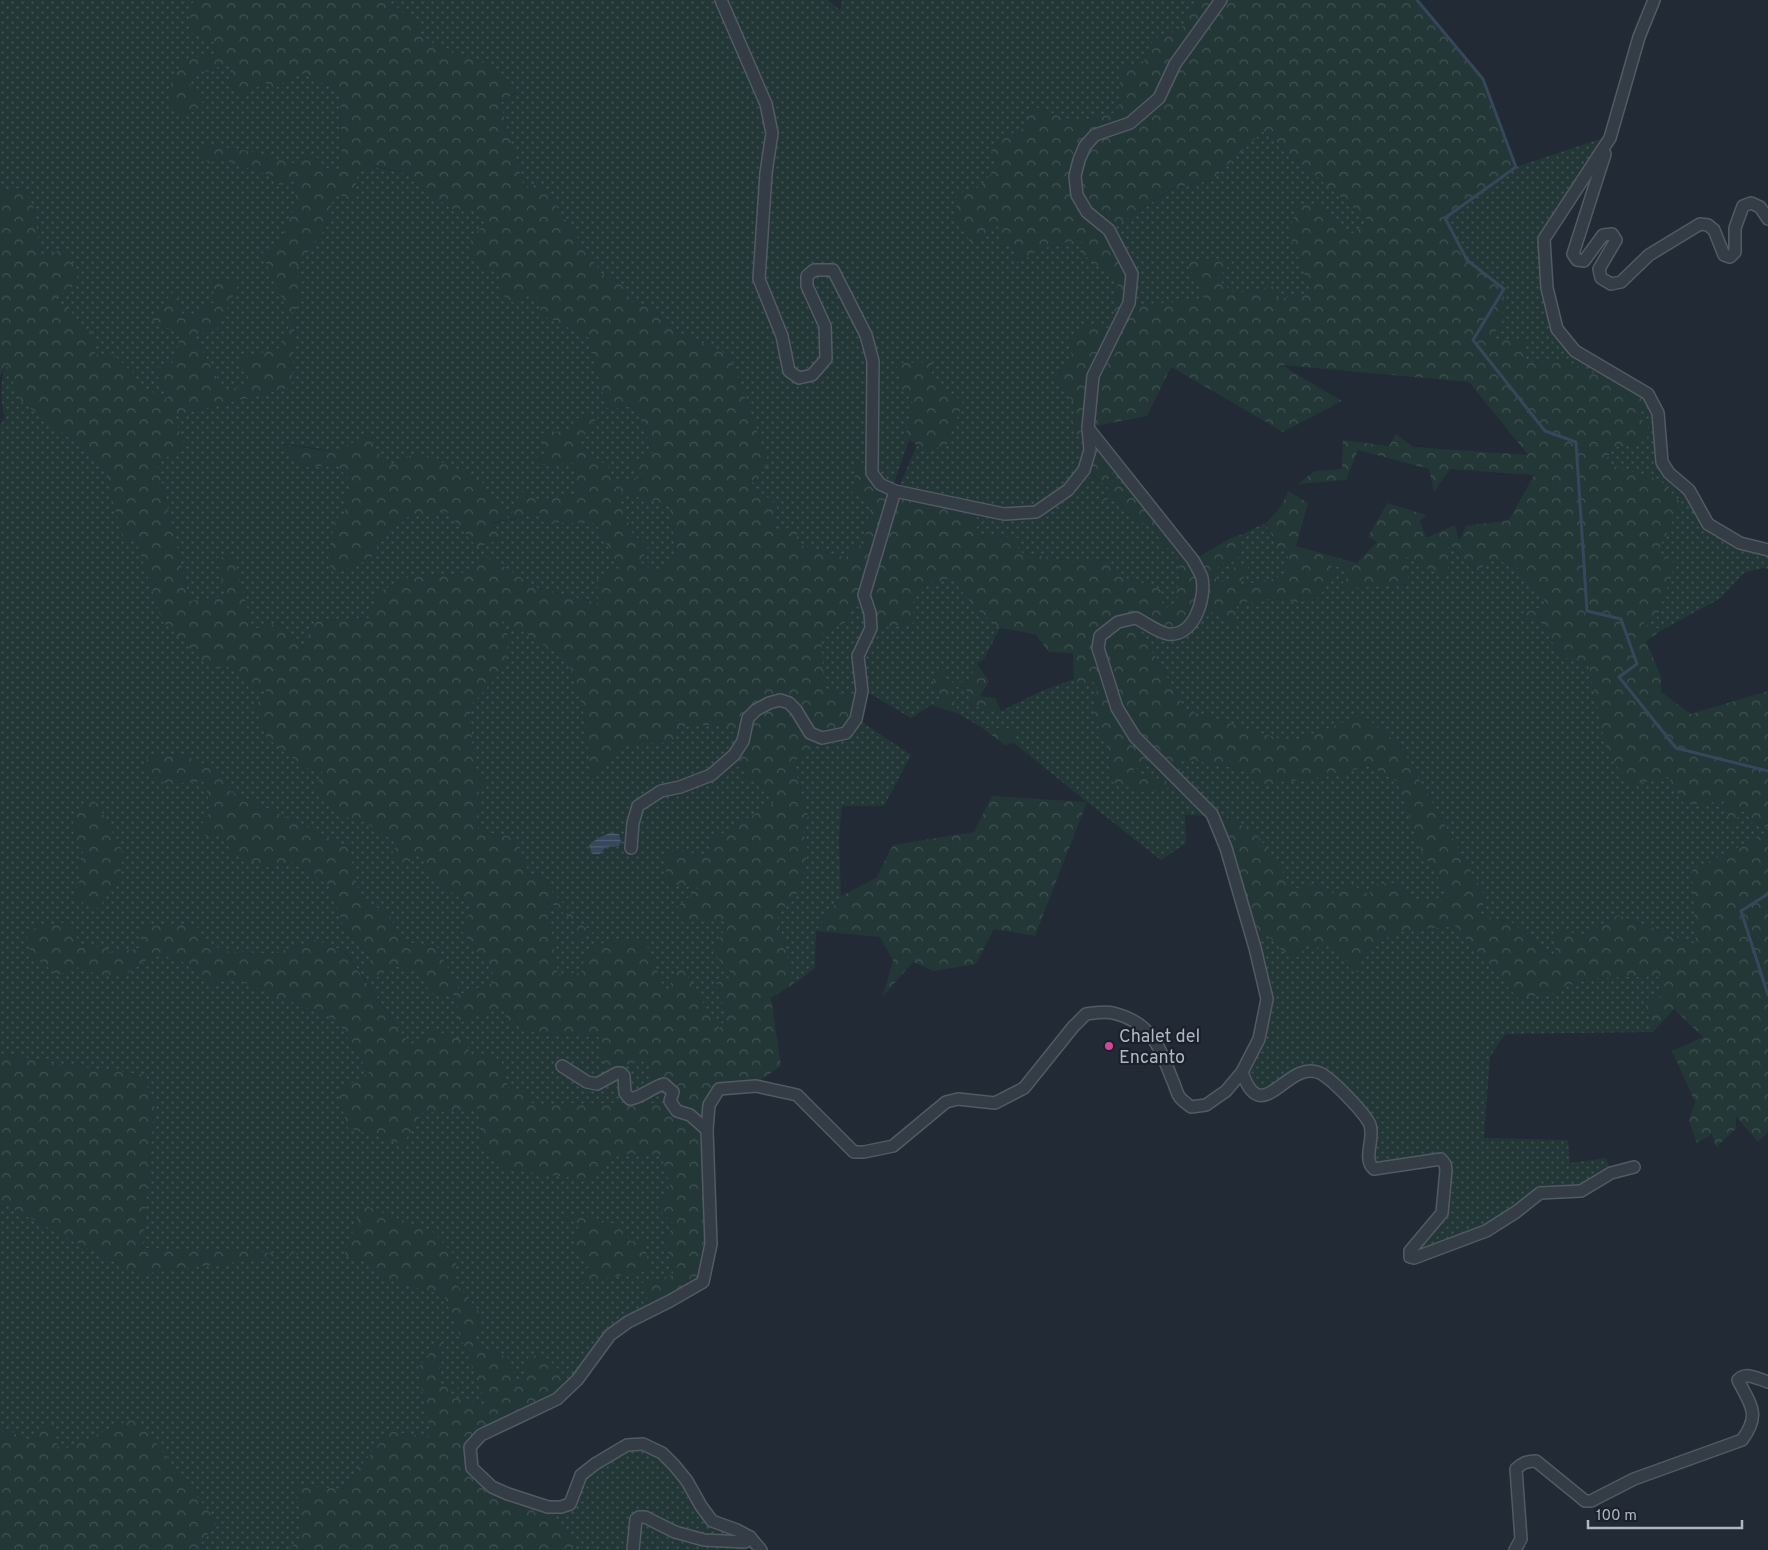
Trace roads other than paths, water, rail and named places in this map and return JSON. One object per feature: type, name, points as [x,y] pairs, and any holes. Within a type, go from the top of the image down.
[{"type":"street","points":[[721,0],[766,104],[772,133],[766,173],[759,279],[782,336],[789,371],[799,378],[812,375],[826,359],[826,326],[807,286],[807,276],[814,270],[833,270],[866,335],[873,361],[872,473],[880,484],[896,491],[1004,514],[1036,512],[1068,490],[1084,470],[1090,450],[1088,428],[1093,376],[1129,303],[1132,274],[1109,230],[1087,212],[1077,195],[1075,176],[1079,160],[1085,146],[1095,135],[1130,123],[1159,98],[1175,64],[1221,0]]},
{"type":"street","points":[[1654,0],[1639,38],[1573,254],[1577,260],[1584,260],[1603,235],[1612,234],[1616,240],[1599,269],[1601,278],[1611,284],[1621,282],[1648,255],[1700,224],[1708,225],[1714,230],[1724,255],[1730,257],[1735,252],[1734,228],[1743,206],[1751,203],[1760,207],[1768,219]]},
{"type":"street","points":[[1610,138],[1544,239],[1547,288],[1556,329],[1575,351],[1648,394],[1658,413],[1662,462],[1668,473],[1689,490],[1708,524],[1740,543],[1768,550]]},
{"type":"street","points":[[761,1550],[750,1537],[712,1521],[687,1481],[674,1465],[662,1453],[643,1444],[627,1445],[595,1464],[581,1475],[570,1504],[561,1507],[548,1507],[492,1487],[472,1468],[470,1447],[481,1435],[557,1398],[577,1380],[610,1335],[628,1322],[703,1282],[711,1244],[707,1130],[709,1105],[719,1089],[756,1086],[797,1095],[854,1152],[864,1152],[893,1146],[946,1102],[958,1099],[995,1103],[1024,1088],[1073,1027],[1086,1014],[1112,1012],[1141,1024],[1155,1040],[1173,1081],[1177,1096],[1191,1107],[1206,1105],[1226,1091],[1242,1072],[1259,1039],[1267,999],[1255,948],[1226,848],[1212,814],[1135,737],[1117,708],[1098,648],[1100,636],[1118,622],[1136,618],[1166,634],[1178,633],[1190,626],[1200,605],[1202,577],[1193,560],[1088,428]]},
{"type":"street","points":[[631,848],[633,824],[638,806],[661,791],[680,787],[711,774],[734,755],[743,741],[748,718],[756,710],[769,703],[780,700],[789,703],[796,710],[810,733],[822,738],[846,733],[856,719],[862,691],[858,656],[871,628],[870,613],[864,595],[896,491]]},
{"type":"street","points":[[562,1066],[587,1082],[597,1084],[617,1073],[621,1073],[624,1076],[625,1093],[630,1099],[640,1097],[653,1087],[664,1084],[673,1092],[670,1101],[677,1112],[690,1114],[707,1130]]},
{"type":"street","points":[[1242,1072],[1249,1088],[1256,1094],[1265,1096],[1274,1092],[1300,1072],[1307,1070],[1315,1071],[1325,1076],[1348,1098],[1370,1124],[1372,1133],[1368,1160],[1374,1169],[1441,1159],[1445,1164],[1446,1170],[1442,1213],[1410,1251],[1409,1254],[1414,1258],[1486,1231],[1516,1212],[1540,1192],[1581,1191],[1611,1173],[1634,1167]]},
{"type":"street","points":[[1515,1550],[1520,1539],[1516,1469],[1521,1465],[1528,1461],[1536,1461],[1585,1501],[1591,1501],[1634,1479],[1742,1440],[1751,1428],[1753,1410],[1738,1380],[1741,1376],[1747,1375],[1768,1382]]},
{"type":"street","points":[[633,1550],[636,1519],[640,1517],[675,1532],[704,1540],[745,1542],[750,1537]]},
{"type":"water","points":[[610,833],[619,834],[621,842],[619,846],[606,847],[600,854],[592,854],[589,845],[598,838]]},
{"type":"waterway","points":[[1417,0],[1483,79],[1516,167],[1445,218],[1467,260],[1504,289],[1473,340],[1545,431],[1576,442],[1587,611],[1621,619],[1637,664],[1619,677],[1676,748],[1768,771]]},
{"type":"waterway","points":[[1768,894],[1741,911],[1768,995]]},
{"type":"place","name":"Chalet del Encanto","points":[[1109,1046]]}]
